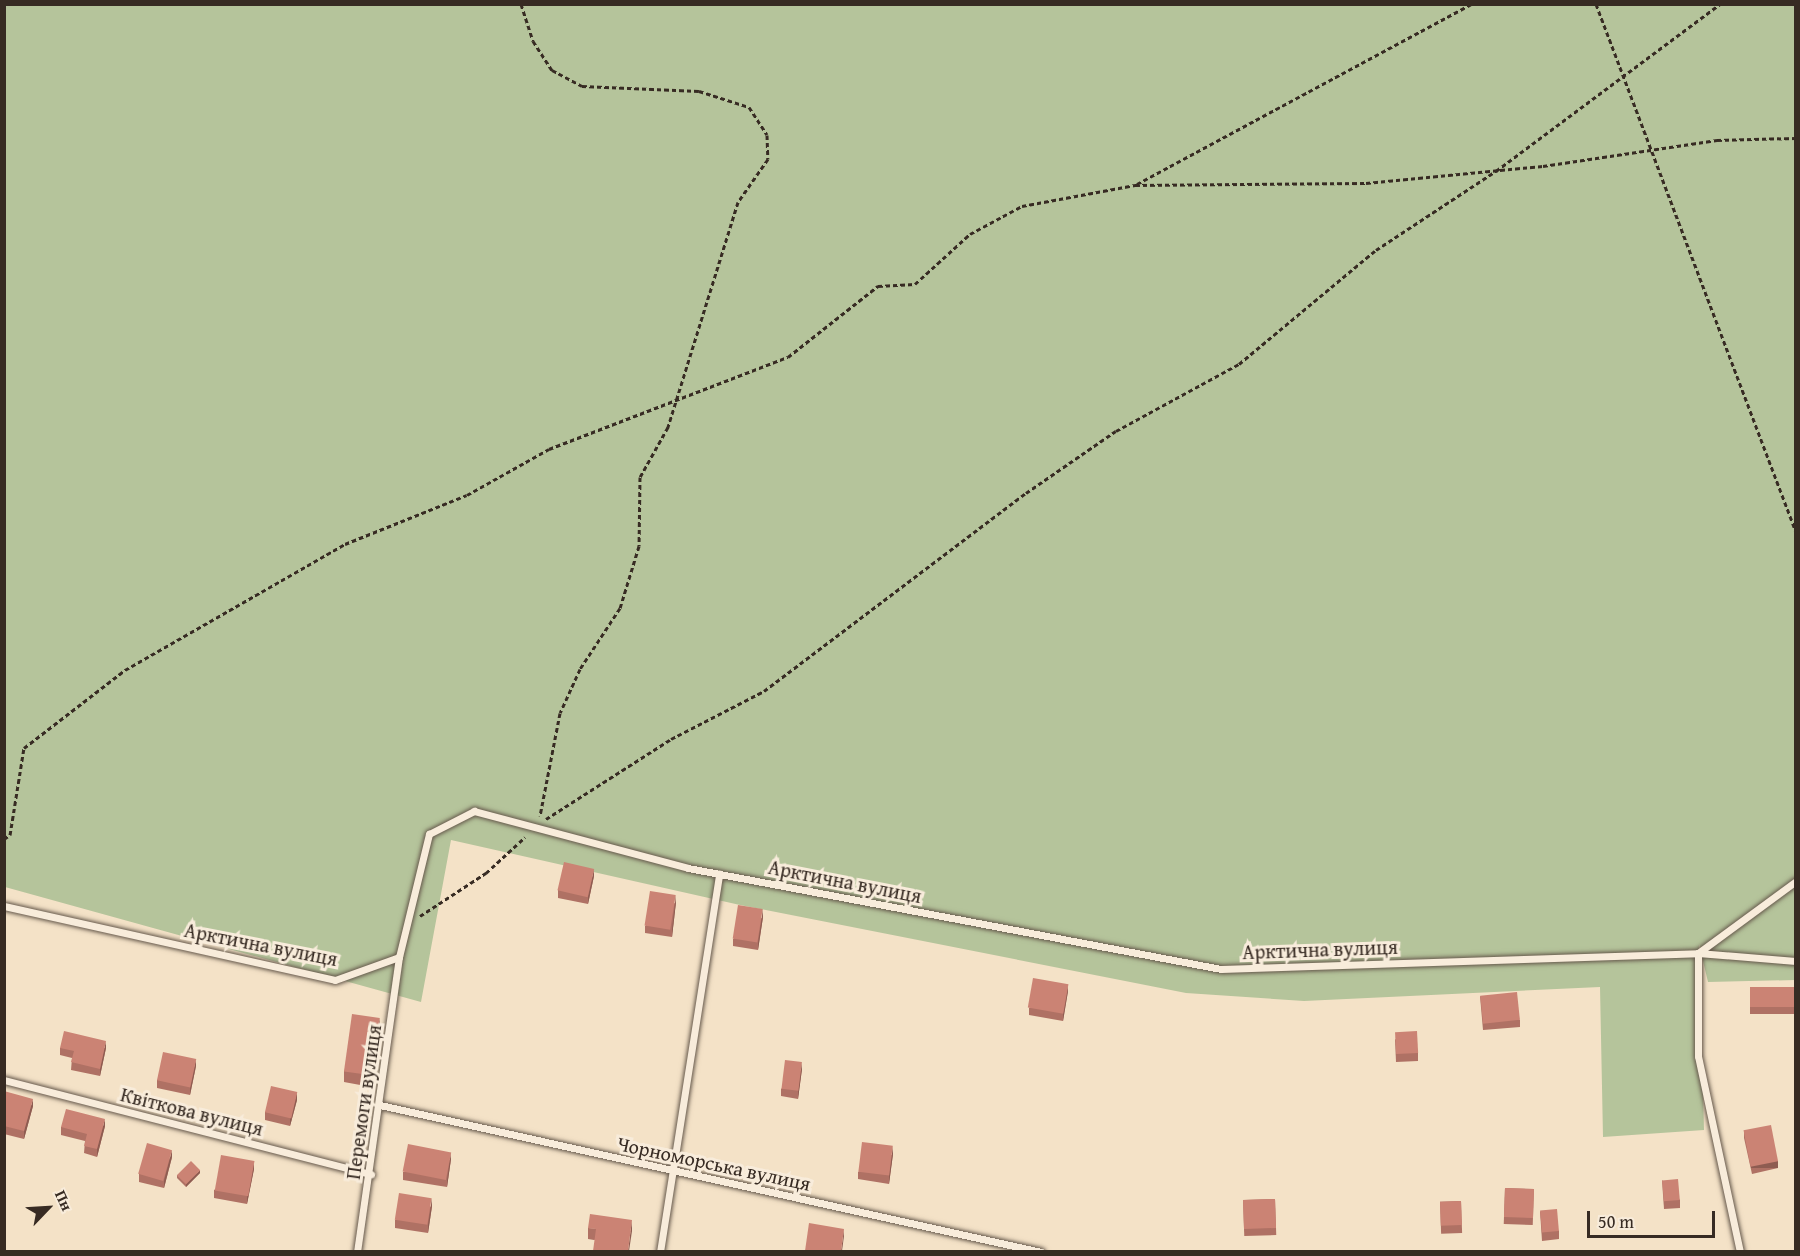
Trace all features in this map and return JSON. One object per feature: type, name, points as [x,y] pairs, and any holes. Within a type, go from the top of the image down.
[{"type":"lane","name":"Арктична вулиця","points":[[4,906],[335,980],[399,957],[429,834],[474,811],[538,825],[719,874],[1221,969],[1698,953],[1796,961]]},
{"type":"lane","points":[[660,1251],[719,874]]},
{"type":"lane","points":[[1733,1251],[1740,1251],[1698,1056],[1698,953],[1796,881]]},
{"type":"lane","name":"Перемоги вулиця","points":[[357,1251],[371,1174],[399,957]]},
{"type":"lane","name":"Квіткова вулиця","points":[[4,1080],[371,1174]]},
{"type":"lane","name":"Чорноморська вулиця","points":[[380,1105],[673,1172],[1041,1251]]},
{"type":"path","points":[[521,4],[533,40],[552,70],[582,86],[699,91],[749,108],[767,135],[768,159],[738,202],[669,427],[640,477],[639,546],[620,608],[580,669],[560,713],[538,825]]},
{"type":"path","points":[[1135,185],[1471,4]]},
{"type":"path","points":[[1596,4],[1625,72],[1796,532]]},
{"type":"path","points":[[405,926],[486,873],[538,825],[662,745],[765,691],[1026,493],[1116,431],[1239,364],[1376,250],[1496,171],[1625,72],[1720,4]]},
{"type":"path","points":[[4,839],[24,748],[125,670],[345,544],[467,495],[549,449],[677,397],[788,357],[878,286],[915,284],[970,234],[1022,206],[1135,185],[1366,183],[1496,171],[1652,147],[1796,138]]},
{"type":"green space","points":[[4,5],[1795,5],[1795,980],[1708,982],[1699,944],[1704,1130],[1603,1137],[1600,987],[1304,1001],[1186,993],[740,905],[451,840],[421,1002],[5,887]]},
{"type":"building","points":[[564,862],[594,869],[588,897],[557,890]]},
{"type":"building","points":[[650,891],[676,895],[670,930],[645,926]]},
{"type":"building","points":[[738,905],[763,909],[757,942],[733,939]]},
{"type":"building","points":[[1033,978],[1068,984],[1063,1014],[1028,1008]]},
{"type":"building","points":[[1750,987],[1796,987],[1796,1007],[1750,1007]]},
{"type":"building","points":[[1517,992],[1520,1020],[1483,1024],[1480,996]]},
{"type":"building","points":[[352,1014],[380,1018],[372,1075],[344,1071]]},
{"type":"building","points":[[64,1031],[106,1041],[100,1069],[71,1062],[74,1051],[60,1048]]},
{"type":"building","points":[[1417,1031],[1418,1053],[1396,1054],[1395,1032]]},
{"type":"building","points":[[163,1052],[196,1059],[190,1087],[157,1080]]},
{"type":"building","points":[[785,1060],[802,1062],[798,1091],[781,1089]]},
{"type":"building","points":[[271,1086],[297,1092],[291,1118],[265,1112]]},
{"type":"building","points":[[4,1091],[33,1099],[24,1131],[4,1126]]},
{"type":"building","points":[[66,1109],[105,1119],[97,1149],[84,1146],[87,1134],[61,1127]]},
{"type":"building","points":[[1771,1125],[1778,1161],[1751,1167],[1744,1130]]},
{"type":"building","points":[[862,1142],[893,1146],[889,1176],[858,1172]]},
{"type":"building","points":[[147,1143],[172,1150],[163,1181],[138,1174]]},
{"type":"building","points":[[408,1144],[451,1152],[446,1180],[403,1171]]},
{"type":"building","points":[[221,1155],[254,1161],[248,1196],[215,1190]]},
{"type":"building","points":[[191,1161],[200,1170],[186,1184],[177,1175]]},
{"type":"building","points":[[1678,1179],[1680,1200],[1664,1201],[1662,1180]]},
{"type":"building","points":[[1505,1188],[1534,1189],[1533,1218],[1504,1217]]},
{"type":"building","points":[[399,1193],[432,1198],[427,1225],[395,1220]]},
{"type":"building","points":[[1275,1199],[1276,1228],[1244,1229],[1243,1200]]},
{"type":"building","points":[[1461,1201],[1462,1225],[1441,1226],[1440,1202]]},
{"type":"building","points":[[1557,1209],[1559,1231],[1542,1232],[1540,1210]]},
{"type":"building","points":[[590,1214],[632,1220],[628,1251],[593,1251],[596,1229],[588,1228]]},
{"type":"building","points":[[809,1223],[844,1229],[841,1251],[805,1251]]}]
